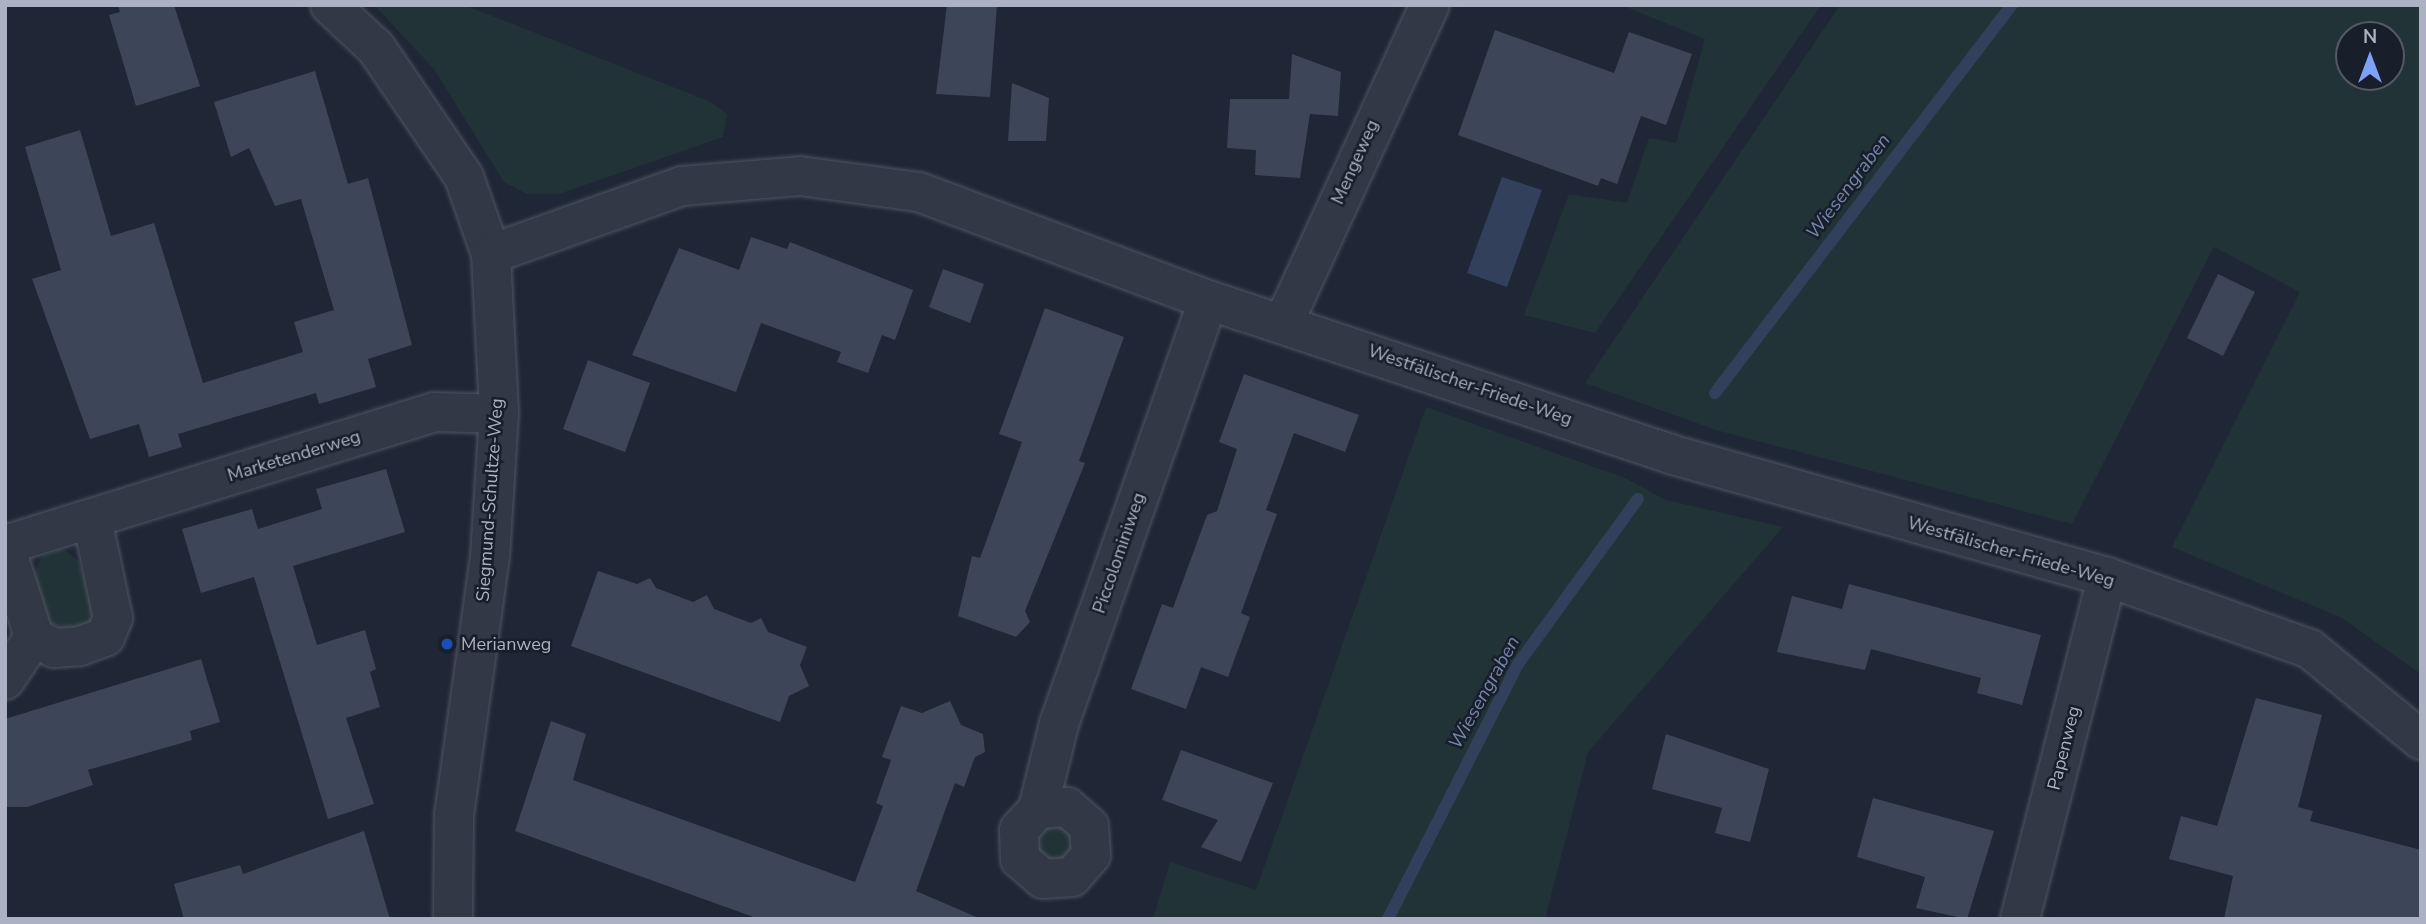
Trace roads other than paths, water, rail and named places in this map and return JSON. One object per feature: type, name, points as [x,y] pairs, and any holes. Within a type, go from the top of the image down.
[{"type":"street","name":"Siegmund-Schultze-Weg","points":[[330,5],[376,48],[464,177],[491,254],[499,414],[490,556],[454,815],[453,919]]},
{"type":"street","name":"Mengeweg","points":[[1284,322],[1430,5]]},
{"type":"street","name":"Westfälischer-Friede-Weg","points":[[491,254],[682,186],[800,176],[919,192],[1208,300],[1284,322],[1670,454],[2107,577],[2310,649],[2421,740]]},
{"type":"street","name":"Piccolominiweg","points":[[1038,809],[1059,724],[1208,300]]},
{"type":"street","name":"Marketenderweg","points":[[34,637],[5,546],[434,412],[499,414]]},
{"type":"street","points":[[5,680],[34,637],[54,648],[105,637],[112,597],[92,519]]},
{"type":"street","name":"Papenweg","points":[[2020,919],[2107,577]]},
{"type":"water","points":[[1502,177],[1542,190],[1507,287],[1467,273]]},
{"type":"waterway","name":"Wiesengraben","points":[[1715,393],[2012,5]]},
{"type":"waterway","name":"Wiesengraben","points":[[1388,919],[1518,664],[1638,499]]},
{"type":"place","name":"Merianweg","points":[[447,644]]}]
